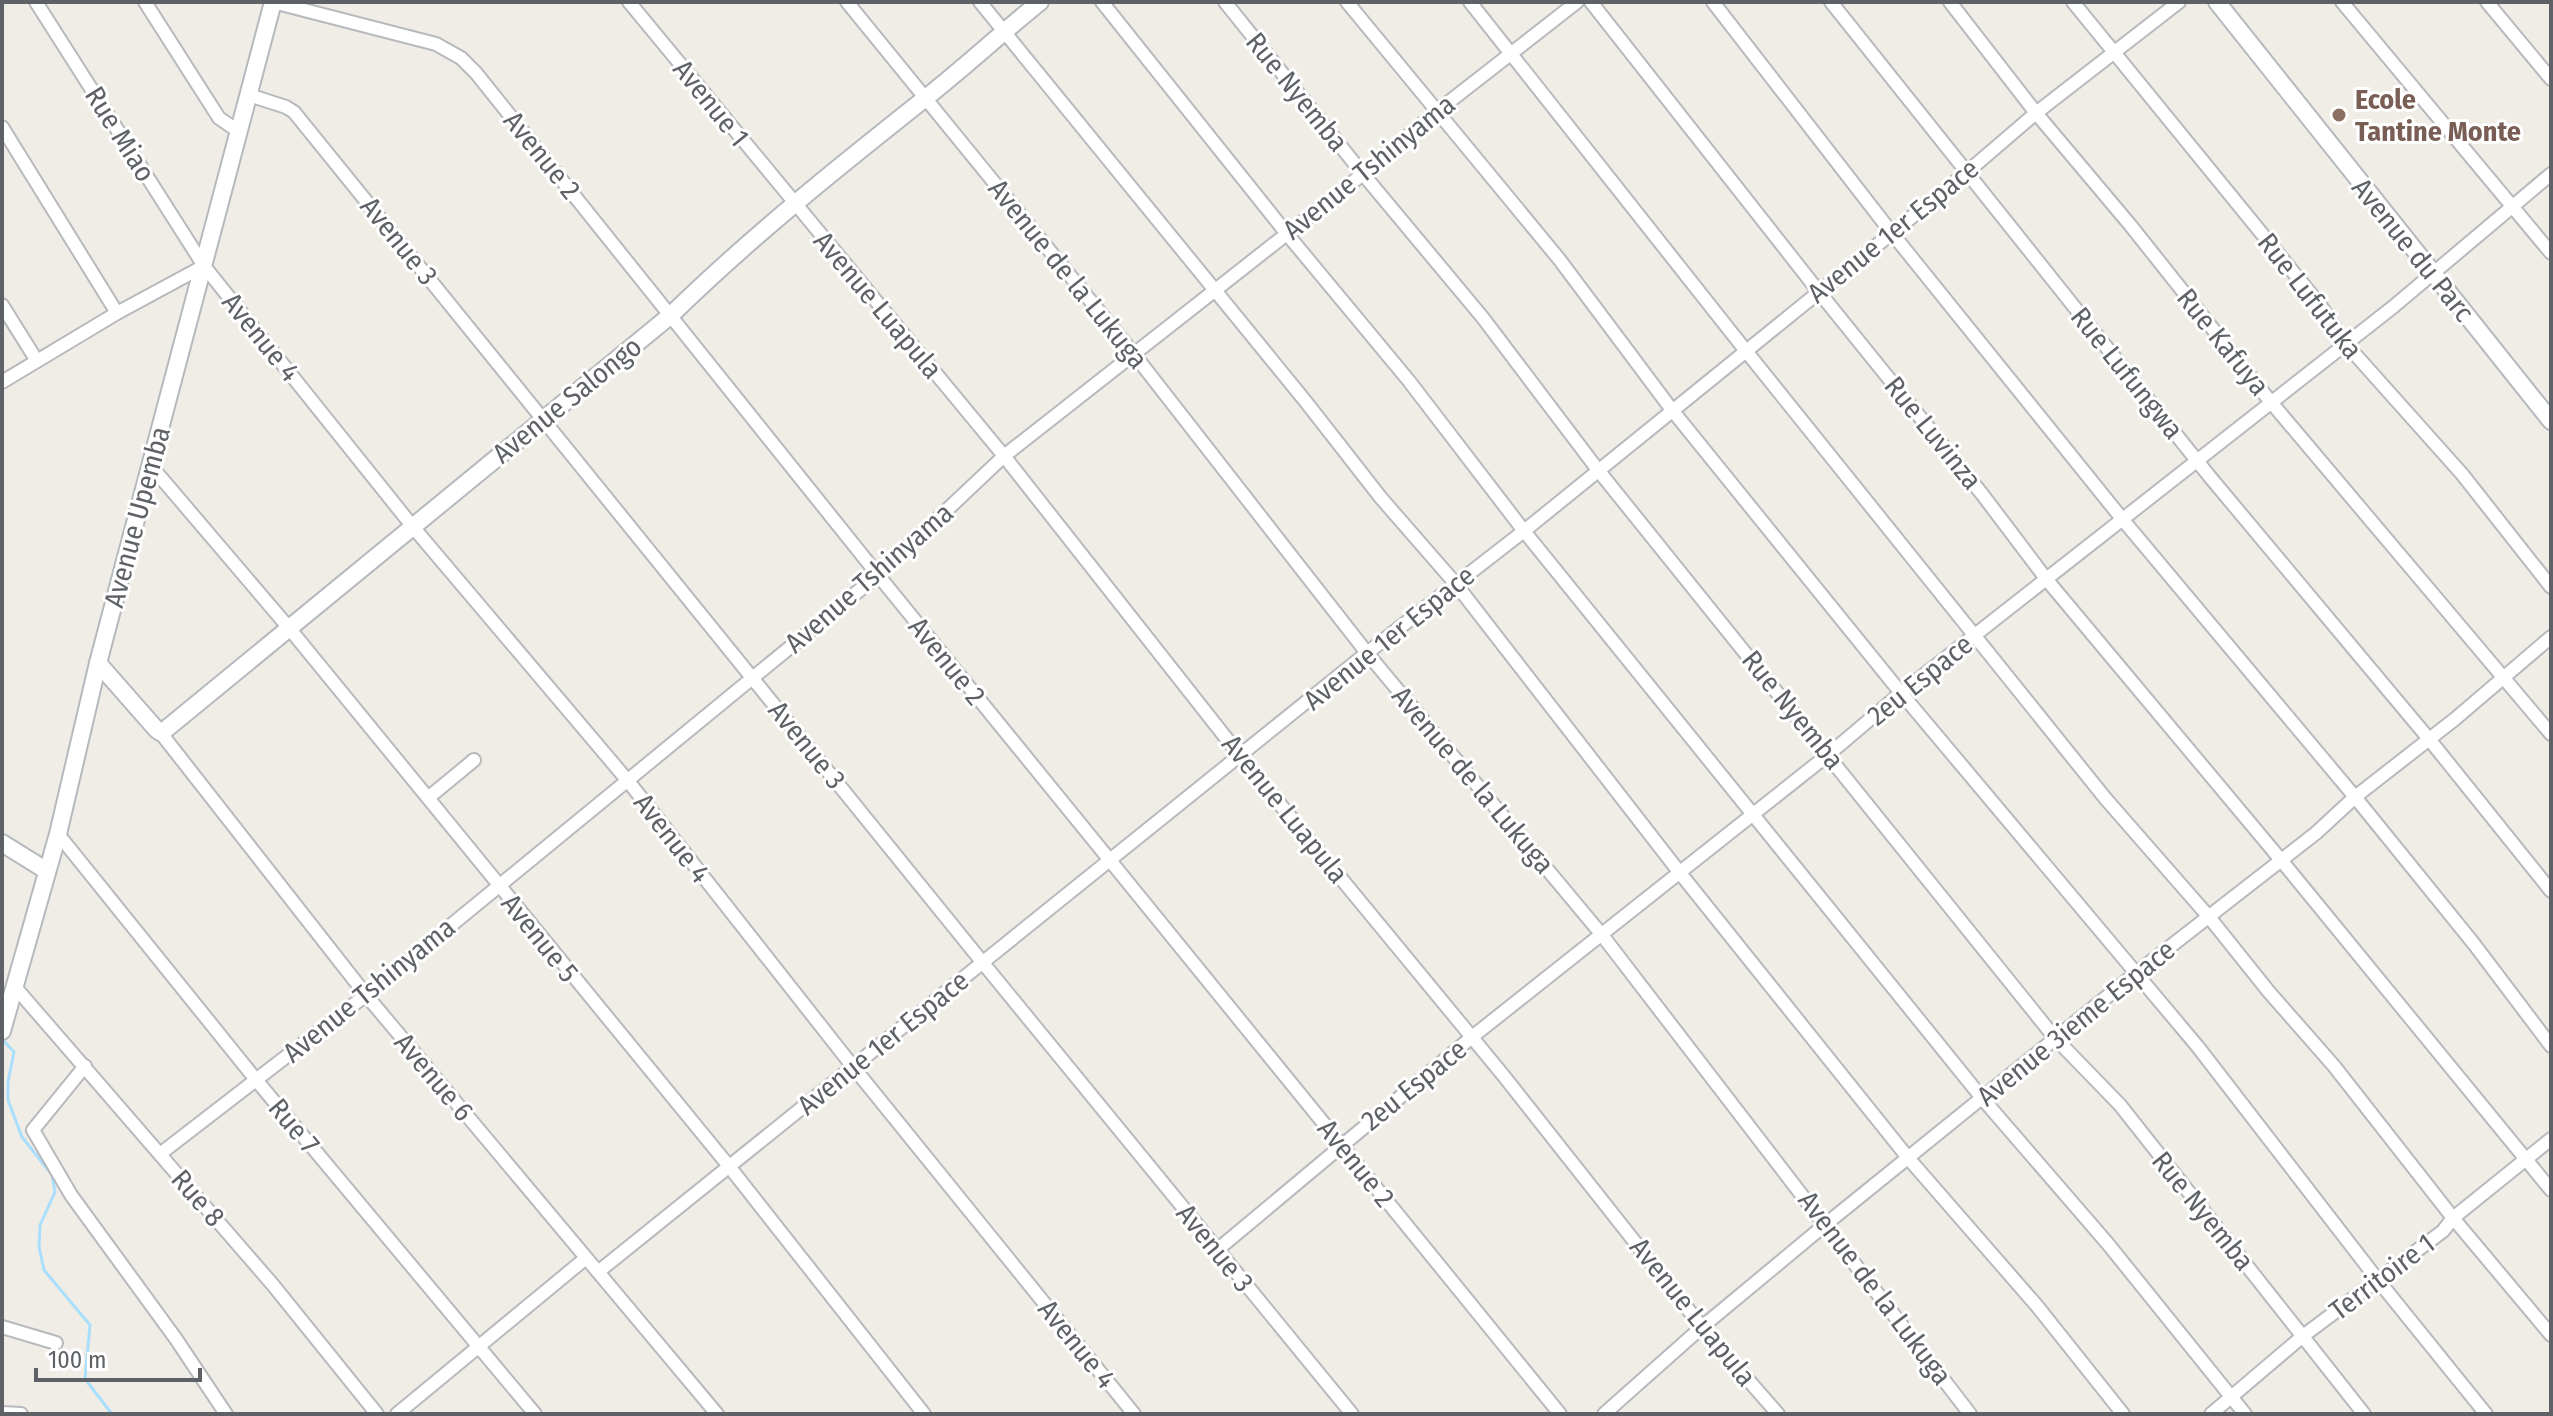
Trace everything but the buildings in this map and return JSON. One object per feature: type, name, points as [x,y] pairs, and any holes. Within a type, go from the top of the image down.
[{"type":"street","name":"Rue Miao","points":[[36,2],[204,266]]},
{"type":"street","points":[[145,2],[219,118],[238,131]]},
{"type":"street","name":"Avenue Upemba","points":[[3,1027],[58,834],[98,663],[273,2]]},
{"type":"street","name":"Avenue 2","points":[[273,2],[436,44],[461,58],[476,73],[878,575],[1560,1414]]},
{"type":"street","name":"Avenue 1","points":[[629,2],[794,203]]},
{"type":"street","name":"Avenue de la Lukuga","points":[[847,2],[1133,353],[1367,653],[1602,935],[1970,1414]]},
{"type":"street","points":[[980,2],[1381,498],[1455,583],[1680,873],[1909,1159],[2037,1306],[2123,1414]]},
{"type":"street","name":"Avenue Salongo","points":[[160,732],[671,315],[729,258],[1040,2]]},
{"type":"street","points":[[1102,2],[1982,1098],[2108,1244],[2245,1414]]},
{"type":"street","name":"Rue Nyemba","points":[[1225,2],[1483,318],[1598,470],[2055,1038],[2120,1105],[2364,1414]]},
{"type":"street","points":[[1347,2],[1559,259],[1672,410],[1901,693],[2258,1122],[2377,1279],[2486,1414]]},
{"type":"street","points":[[1470,2],[2105,798],[2334,1066],[2453,1218],[2551,1335]]},
{"type":"street","name":"Avenue Tshinyama","points":[[160,1154],[366,995],[754,678],[878,575],[1004,456],[1577,2]]},
{"type":"street","name":"Rue Luvinza","points":[[1591,2],[2047,580],[2551,1190]]},
{"type":"street","points":[[1713,2],[1891,232],[2123,520],[2355,797],[2474,944],[2551,1046]]},
{"type":"street","name":"Rue Lufungwa","points":[[1831,2],[2198,462],[2551,891]]},
{"type":"street","name":"Rue Kafuya","points":[[1950,2],[2270,401],[2551,734]]},
{"type":"street","name":"Rue Lufutuka","points":[[2073,2],[2320,305],[2345,343],[2462,474],[2551,587]]},
{"type":"street","name":"Avenue 1er Espace","points":[[598,1272],[1367,653],[1524,531],[2036,113],[2179,2]]},
{"type":"street","name":"Avenue du Parc","points":[[2217,2],[2551,421]]},
{"type":"street","points":[[2342,2],[2551,253]]},
{"type":"street","points":[[2487,2],[2551,79]]},
{"type":"street","name":"Avenue 3","points":[[249,95],[294,112],[1352,1414]]},
{"type":"street","points":[[2,127],[117,313]]},
{"type":"street","name":"2eu Espace","points":[[1217,1250],[1472,1037],[1829,754],[1901,693],[2393,307],[2551,174]]},
{"type":"street","name":"Avenue Luapula","points":[[794,203],[1004,456],[1241,757],[1472,1037],[1702,1327],[1778,1414]]},
{"type":"street","points":[[2,382],[117,313],[204,266]]},
{"type":"street","name":"Avenue 4","points":[[204,266],[413,527],[628,781],[854,1068],[1134,1414]]},
{"type":"street","points":[[2,305],[37,361]]},
{"type":"street","name":"Avenue 5","points":[[151,466],[289,628],[728,1165],[924,1414]]},
{"type":"street","name":"Avenue 3ieme Espace","points":[[1604,1414],[1826,1224],[2135,974],[2316,833],[2355,797],[2551,637]]},
{"type":"street","points":[[98,663],[160,732]]},
{"type":"street","name":"Avenue 6","points":[[160,732],[366,995],[717,1414]]},
{"type":"street","points":[[428,798],[474,760]]},
{"type":"street","name":"Rue 7","points":[[58,834],[257,1081],[535,1414]]},
{"type":"street","points":[[2,843],[47,871]]},
{"type":"street","name":"Rue 8","points":[[15,987],[273,1285],[377,1414]]},
{"type":"street","points":[[85,1066],[33,1130],[71,1195],[176,1339],[226,1414]]},
{"type":"street","name":"Territoire 1","points":[[2211,1414],[2303,1336],[2443,1231],[2453,1218],[2551,1139]]},
{"type":"street","points":[[397,1414],[586,1258]]},
{"type":"street","points":[[2,1327],[56,1343]]},
{"type":"street","points":[[2,1413],[21,1414]]},
{"type":"waterway","points":[[2,1039],[14,1052],[8,1100],[22,1137],[52,1175],[55,1192],[40,1225],[39,1247],[44,1270],[90,1325],[85,1379],[112,1414]]},
{"type":"place","name":"Ecole Tantine Monte","points":[[2339,115]]}]
